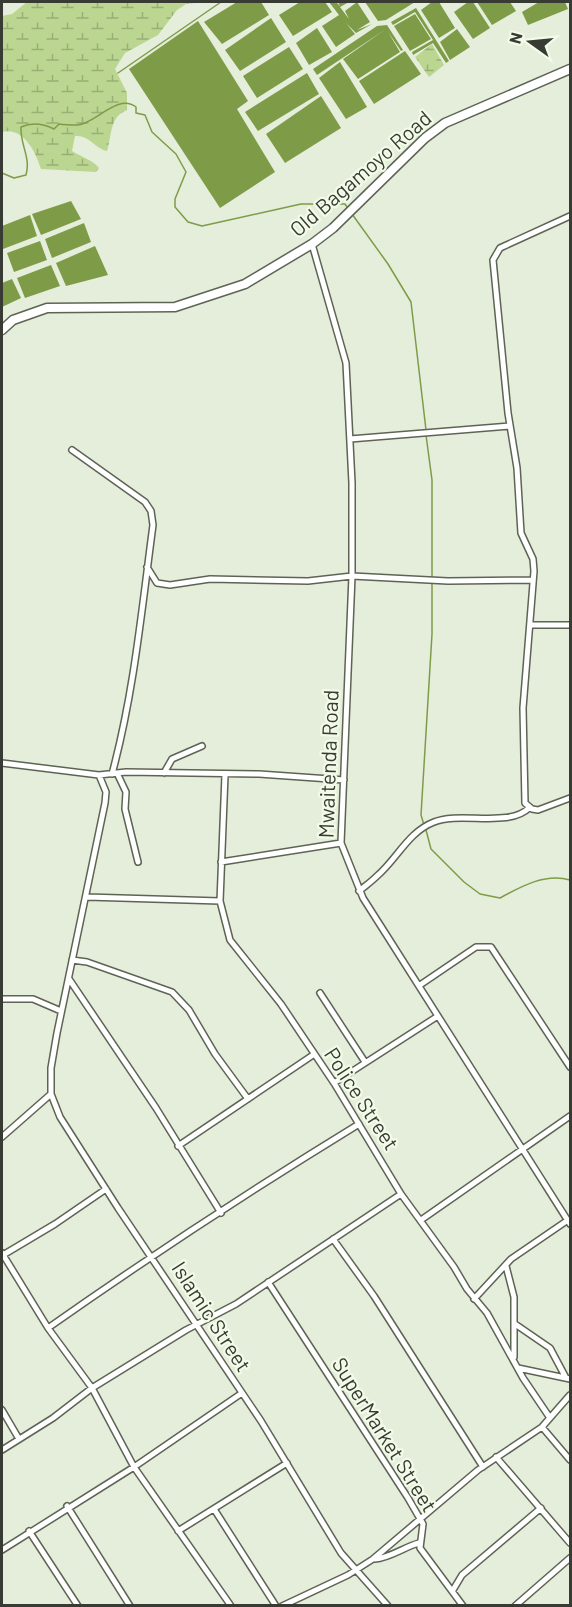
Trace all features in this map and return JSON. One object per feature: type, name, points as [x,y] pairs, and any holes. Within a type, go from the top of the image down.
[{"type":"street","name":"Old Bagamoyo Road","points":[[2,330],[14,320],[47,308],[175,307],[245,284],[312,244],[365,200],[408,155],[445,123],[570,69]]},
{"type":"street","points":[[570,216],[505,245],[494,255],[510,426],[518,468],[521,533],[532,559],[533,580],[523,726],[525,803],[529,808],[538,810],[570,798]]},
{"type":"street","name":"Mwaitenda Road","points":[[312,244],[346,363],[350,439],[352,576],[341,843],[359,891],[569,1222]]},
{"type":"street","points":[[350,439],[510,426]]},
{"type":"street","points":[[72,450],[145,502],[151,511],[153,525],[115,773],[126,792],[125,809],[138,862]]},
{"type":"street","points":[[147,567],[157,583],[170,585],[210,579],[308,581],[352,576],[448,581],[533,580]]},
{"type":"street","points":[[530,625],[570,625]]},
{"type":"street","points":[[164,773],[172,759],[202,746]]},
{"type":"street","points":[[2,763],[99,775],[115,773],[269,774],[344,780]]},
{"type":"street","name":"Islamic Street","points":[[99,775],[106,792],[105,803],[87,897],[61,1011],[51,1068],[51,1094],[60,1116],[106,1189],[242,1392],[341,1553],[347,1557],[387,1605]]},
{"type":"street","name":"Police Street","points":[[225,775],[220,901],[230,939],[281,1004],[334,1083],[401,1194],[422,1220],[474,1299],[483,1307],[550,1418]]},
{"type":"street","points":[[359,891],[379,876],[422,828],[435,821],[453,817],[498,817],[522,813],[529,808]]},
{"type":"street","points":[[221,862],[341,843]]},
{"type":"street","points":[[87,897],[220,901]]},
{"type":"street","points":[[420,985],[476,947],[491,946],[570,1067]]},
{"type":"street","points":[[72,960],[87,962],[172,992],[189,1010],[215,1054],[248,1099]]},
{"type":"street","points":[[69,979],[156,1108],[221,1213]]},
{"type":"street","points":[[320,993],[365,1062]]},
{"type":"street","points":[[2,999],[33,999],[61,1011]]},
{"type":"street","points":[[334,1083],[438,1016]]},
{"type":"street","points":[[178,1146],[314,1055]]},
{"type":"street","points":[[2,1137],[51,1094]]},
{"type":"street","points":[[422,1220],[570,1116]]},
{"type":"street","points":[[48,1328],[151,1256],[358,1124]]},
{"type":"street","points":[[106,1189],[55,1224],[2,1254],[48,1328],[92,1388],[134,1467],[231,1605]]},
{"type":"street","points":[[2,1450],[53,1418],[92,1388],[236,1304],[401,1194]]},
{"type":"street","points":[[474,1299],[511,1259],[569,1222]]},
{"type":"street","points":[[333,1239],[374,1296],[483,1467]]},
{"type":"street","points":[[507,1265],[506,1272],[513,1290],[514,1359]]},
{"type":"street","name":"SuperMarket Street","points":[[268,1282],[420,1520],[423,1527],[419,1543],[463,1605]]},
{"type":"street","points":[[515,1324],[550,1348],[568,1378]]},
{"type":"street","points":[[518,1368],[568,1378]]},
{"type":"street","points":[[2,1550],[67,1506],[134,1467],[242,1392]]},
{"type":"street","points":[[282,1605],[357,1570],[373,1559],[483,1467],[542,1427],[570,1395]]},
{"type":"street","points":[[2,1410],[19,1438]]},
{"type":"street","points":[[542,1427],[570,1460]]},
{"type":"street","points":[[496,1457],[570,1542]]},
{"type":"street","points":[[178,1531],[287,1464]]},
{"type":"street","points":[[67,1506],[130,1605]]},
{"type":"street","points":[[453,1590],[462,1575],[541,1508]]},
{"type":"street","points":[[214,1509],[276,1605]]},
{"type":"street","points":[[29,1531],[78,1605]]},
{"type":"street","points":[[373,1559],[384,1558],[402,1547],[419,1543]]},
{"type":"street","points":[[515,1605],[570,1558]]},
{"type":"green space","points":[[27,2],[205,2],[186,4],[177,10],[158,35],[125,53],[115,69],[127,93],[127,110],[121,113],[114,122],[107,151],[80,136],[75,136],[72,151],[97,165],[99,168],[96,172],[41,169],[32,148],[22,136],[9,131],[2,132],[2,16],[12,14]]},
{"type":"green space","points":[[432,44],[444,65],[429,77],[415,57]]},
{"type":"shaded area","points":[[237,2],[261,2],[269,15],[222,44],[204,22]]},
{"type":"shaded area","points":[[300,2],[325,2],[332,12],[293,36],[279,15]]},
{"type":"shaded area","points":[[329,2],[336,2],[340,6],[338,2],[349,2],[340,7],[349,19],[345,11],[357,2],[370,22],[357,30],[372,24],[356,33],[346,23],[355,34],[336,47],[322,26],[339,15]]},
{"type":"shaded area","points":[[365,2],[415,2],[386,20],[378,21]]},
{"type":"shaded area","points":[[432,2],[439,2],[455,28],[439,38],[421,10]]},
{"type":"shaded area","points":[[468,2],[473,2],[490,28],[473,39],[454,12]]},
{"type":"shaded area","points":[[477,2],[510,2],[516,11],[492,25]]},
{"type":"shaded area","points":[[539,2],[565,2],[568,9],[528,25],[522,12]]},
{"type":"shaded area","points":[[416,8],[449,61],[446,63],[433,43],[413,55],[412,52],[433,40],[415,12],[393,25],[391,22]]},
{"type":"shaded area","points":[[415,14],[431,39],[410,51],[394,26]]},
{"type":"shaded area","points":[[271,18],[286,42],[240,71],[225,50]]},
{"type":"shaded area","points":[[198,21],[248,101],[237,109],[275,172],[220,208],[129,69]]},
{"type":"shaded area","points":[[387,25],[403,50],[401,51],[388,32],[400,52],[358,79],[343,59],[386,29],[317,75],[313,69],[377,26]]},
{"type":"shaded area","points":[[317,28],[332,52],[309,65],[296,43]]},
{"type":"shaded area","points":[[457,29],[470,47],[450,60],[440,42]]},
{"type":"shaded area","points":[[289,47],[303,69],[257,98],[243,76]]},
{"type":"shaded area","points":[[405,51],[421,74],[374,104],[359,81]]},
{"type":"shaded area","points":[[340,62],[367,107],[346,119],[319,78]]},
{"type":"shaded area","points":[[307,73],[319,94],[258,131],[245,112]]},
{"type":"shaded area","points":[[321,96],[341,128],[285,163],[266,134]]},
{"type":"shaded area","points":[[71,201],[81,219],[41,235],[32,214]]},
{"type":"shaded area","points":[[30,215],[37,236],[3,249],[2,226]]},
{"type":"shaded area","points":[[84,223],[91,242],[52,258],[45,239]]},
{"type":"shaded area","points":[[40,241],[47,260],[14,272],[7,253]]},
{"type":"shaded area","points":[[95,246],[108,275],[66,286],[56,263]]},
{"type":"shaded area","points":[[51,265],[60,286],[25,298],[17,278]]},
{"type":"shaded area","points":[[12,279],[21,298],[2,307],[2,283]]},
{"type":"waterway","points":[[118,73],[221,2]]},
{"type":"waterway","points":[[2,173],[14,178],[26,175],[27,162],[21,127],[38,124],[54,129],[59,124],[78,125],[114,106],[129,104],[136,107],[136,113],[145,115],[152,132],[176,154],[186,172],[175,199],[175,207],[188,222],[202,226],[301,204],[345,204],[347,207]]},
{"type":"waterway","points":[[352,214],[388,264],[411,302],[426,430]]},
{"type":"waterway","points":[[426,435],[432,480],[432,577]]},
{"type":"waterway","points":[[424,825],[421,815],[432,634],[432,582]]},
{"type":"waterway","points":[[426,830],[431,849],[464,882],[480,894],[500,898],[543,879],[570,880]]}]
